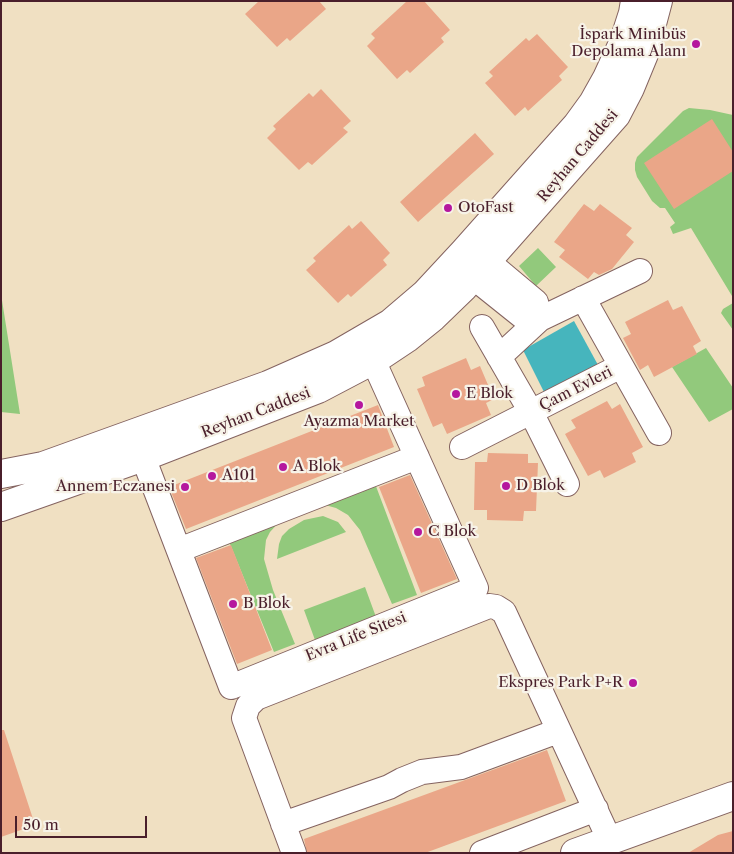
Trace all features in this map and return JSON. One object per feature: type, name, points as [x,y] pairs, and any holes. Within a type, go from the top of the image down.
[{"type":"main road","name":"Reyhan Caddesi","points":[[1,474],[15,473],[43,466],[268,385],[336,355],[391,323],[425,294],[476,265],[593,103],[624,42],[635,1]]},
{"type":"main road","name":"Reyhan Caddesi","points":[[1,507],[143,457],[318,389],[373,360],[407,338],[433,317],[476,265],[616,115],[644,54],[658,1]]},
{"type":"main road","points":[[575,853],[733,796]]},
{"type":"lane","points":[[476,265],[523,317],[540,319]]},
{"type":"lane","points":[[499,356],[540,319],[640,272]]},
{"type":"lane","name":"Çam Evleri","points":[[583,298],[659,433]]},
{"type":"lane","name":"Çam Evleri","points":[[482,327],[531,412],[567,484]]},
{"type":"lane","name":"Evra Life Sitesi","points":[[143,457],[230,687],[476,588],[373,360]]},
{"type":"lane","name":"Çam Evleri","points":[[462,447],[621,366]]},
{"type":"lane","points":[[179,550],[417,457]]},
{"type":"lane","points":[[294,853],[244,718],[251,702],[488,606],[496,607],[504,612],[610,840]]},
{"type":"lane","points":[[283,824],[389,787],[422,772],[461,767],[558,731]]},
{"type":"lane","points":[[482,853],[596,809]]},
{"type":"green space","points":[[689,108],[733,115],[732,296],[691,228],[673,234],[670,227],[675,223],[665,208],[660,208],[652,201],[637,177],[635,170],[637,157],[683,111]]},
{"type":"green space","points":[[538,248],[556,267],[536,286],[519,266]]},
{"type":"green space","points":[[1,294],[20,414],[1,412]]},
{"type":"green space","points":[[733,303],[733,330],[721,313],[723,309]]},
{"type":"green space","points":[[706,348],[733,388],[733,409],[709,422],[672,367]]},
{"type":"green space","points":[[374,481],[417,595],[392,604],[360,530],[348,515],[336,508],[325,505]]},
{"type":"green space","points":[[323,516],[338,522],[346,532],[277,559],[282,536],[289,529],[304,520]]},
{"type":"green space","points":[[281,520],[270,532],[266,540],[264,559],[273,590],[295,644],[274,652],[230,544],[194,557],[205,547]]},
{"type":"green space","points":[[365,587],[376,617],[315,640],[304,610]]},
{"type":"water","points":[[574,321],[598,365],[544,392],[523,350]]},
{"type":"building","points":[[259,1],[319,1],[326,9],[290,41],[287,38],[277,47],[245,14]]},
{"type":"building","points":[[407,1],[424,1],[450,30],[441,38],[444,42],[410,73],[407,70],[397,79],[367,46],[375,38],[371,34]]},
{"type":"building","points":[[537,34],[568,67],[559,76],[562,80],[528,111],[525,107],[515,116],[485,83],[493,76],[489,72],[526,38],[529,41]]},
{"type":"building","points":[[321,89],[351,121],[343,128],[348,132],[312,165],[308,162],[299,170],[267,138],[276,129],[273,126],[309,93],[313,97]]},
{"type":"building","points":[[712,119],[733,152],[733,171],[674,209],[644,163]]},
{"type":"building","points":[[475,133],[494,154],[418,222],[400,202]]},
{"type":"building","points":[[584,204],[594,211],[600,204],[632,228],[626,235],[634,242],[612,269],[599,275],[594,272],[588,279],[559,257],[565,250],[554,242]]},
{"type":"building","points":[[361,221],[390,253],[383,260],[387,265],[351,297],[348,294],[338,303],[306,270],[316,261],[313,258],[349,225],[352,229]]},
{"type":"building","points":[[668,300],[673,310],[682,306],[701,341],[693,346],[697,354],[654,377],[648,365],[640,370],[623,338],[631,334],[625,322]]},
{"type":"building","name":"E Blok","points":[[466,358],[471,370],[480,366],[494,399],[486,403],[491,415],[447,434],[442,423],[433,427],[417,389],[425,386],[422,377]]},
{"type":"building","points":[[607,401],[612,409],[620,404],[643,447],[632,453],[636,462],[604,478],[600,470],[588,476],[565,434],[576,428],[571,420]]},
{"type":"building","name":"A Blok","points":[[378,405],[394,447],[186,529],[169,487]]},
{"type":"building","name":"D Blok","points":[[488,453],[528,454],[528,463],[538,463],[536,511],[524,511],[523,521],[487,520],[487,510],[474,510],[475,462],[487,462]]},
{"type":"building","name":"C Blok","points":[[410,475],[457,579],[421,593],[379,487]]},
{"type":"building","name":"B Blok","points":[[231,545],[272,650],[237,664],[196,558]]},
{"type":"building","points":[[1,730],[4,730],[35,825],[1,837]]},
{"type":"building","points":[[547,750],[566,801],[425,853],[307,853],[304,839]]},
{"type":"building","points":[[733,831],[733,853],[688,853],[718,835]]},
{"type":"place","name":"İspark Minibüs Depolama Alanı","points":[[696,44]]},
{"type":"place","name":"OtoFast","points":[[448,208]]},
{"type":"place","name":"E Blok","points":[[456,394]]},
{"type":"place","name":"Ayazma Market","points":[[359,405]]},
{"type":"place","name":"A Blok","points":[[283,467]]},
{"type":"place","name":"A101","points":[[212,476]]},
{"type":"place","name":"D Blok","points":[[506,486]]},
{"type":"place","name":"Annem Eczanesi","points":[[185,487]]},
{"type":"place","name":"C Blok","points":[[418,532]]},
{"type":"place","name":"B Blok","points":[[233,604]]},
{"type":"place","name":"Ekspres Park P+R","points":[[633,683]]}]
